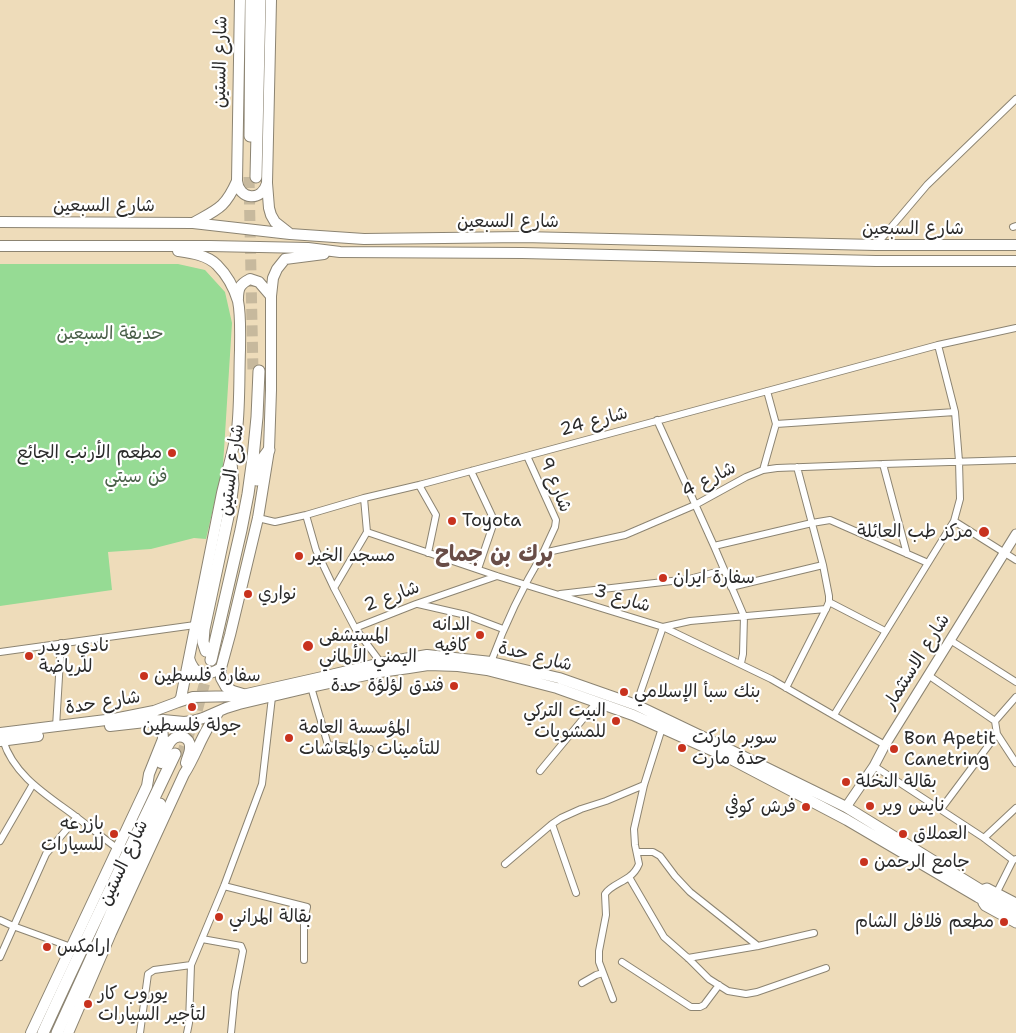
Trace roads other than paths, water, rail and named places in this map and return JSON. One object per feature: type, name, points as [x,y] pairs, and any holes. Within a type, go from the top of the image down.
[{"type":"highway","name":"شارع الستين","points":[[251,0],[253,177],[260,0]]},
{"type":"highway","name":"شارع الستين","points":[[209,655],[246,460],[256,372]]},
{"type":"highway","points":[[231,463],[233,484],[230,507],[204,629],[203,642],[209,655],[223,638],[259,469],[261,461],[269,450]]},
{"type":"highway","name":"شارع الستين","points":[[42,1033],[79,954],[178,756],[90,963],[57,1033]]},
{"type":"highway","points":[[90,963],[111,933]]},
{"type":"main road","name":"شارع الستين","points":[[193,223],[222,206],[231,195],[237,181],[240,0]]},
{"type":"main road","points":[[271,0],[267,183],[269,208],[275,222],[290,234]]},
{"type":"main road","points":[[237,181],[241,191],[247,196],[255,196],[262,193],[267,183]]},
{"type":"main road","name":"شارع السبعين","points":[[0,222],[193,223],[290,234],[364,239],[522,236],[876,245],[1016,245]]},
{"type":"main road","points":[[492,236],[498,245],[492,253]]},
{"type":"main road","points":[[522,236],[516,245],[522,253]]},
{"type":"main road","name":"شارع السبعين","points":[[0,246],[308,248],[340,252],[522,253],[866,261],[1016,261]]},
{"type":"main road","points":[[153,246],[200,254],[215,263],[228,279],[238,301]]},
{"type":"main road","points":[[244,694],[226,687],[221,678],[221,668],[258,518],[269,450],[271,296],[273,278],[277,269],[285,260],[340,252]]},
{"type":"main road","points":[[178,702],[182,698],[195,625],[237,428],[240,327],[238,291],[241,284],[250,279],[259,282],[271,296]]},
{"type":"main road","name":"شارع حدة","points":[[1,738],[157,720],[193,721],[239,704],[380,672],[427,655],[491,662],[559,678],[636,705],[730,750],[846,808],[1016,917]]},
{"type":"main road","points":[[189,658],[190,664],[201,674],[208,674],[221,668]]},
{"type":"main road","name":"شارع حدة","points":[[1,738],[154,711],[193,697],[238,696],[380,663],[458,666],[487,670],[557,688],[633,715],[729,758],[838,815],[979,893],[1016,909]]},
{"type":"main road","name":"شارع الستين","points":[[68,1033],[111,933],[184,774],[211,721],[219,712]]},
{"type":"main road","name":"شارع الستين","points":[[31,1033],[147,786],[149,774],[163,739],[163,733],[157,720]]},
{"type":"main road","points":[[147,786],[155,776],[168,744],[178,736],[185,737],[190,743],[184,774]]},
{"type":"street","points":[[876,245],[927,185],[1016,99]]},
{"type":"street","name":"شارع 24","points":[[258,518],[275,522],[306,515],[938,345],[1016,328]]},
{"type":"street","points":[[834,715],[954,522],[960,499],[955,412],[938,345]]},
{"type":"street","points":[[763,470],[776,424],[767,391]]},
{"type":"street","points":[[776,424],[955,412]]},
{"type":"street","points":[[657,420],[744,616],[741,663]]},
{"type":"street","name":"شارع 9","points":[[527,456],[556,520],[555,527],[542,553]]},
{"type":"street","name":"شارع 4","points":[[542,553],[625,535],[695,505],[746,477],[763,470],[797,467],[1016,460]]},
{"type":"street","points":[[883,464],[907,554]]},
{"type":"street","points":[[786,688],[829,602],[823,564],[797,467]]},
{"type":"street","points":[[471,471],[493,518],[493,525],[478,569]]},
{"type":"street","points":[[419,485],[436,514],[428,553]]},
{"type":"street","points":[[334,588],[367,532],[364,498]]},
{"type":"street","points":[[306,515],[316,550],[334,588],[355,628],[380,663]]},
{"type":"street","points":[[714,546],[830,520],[928,563]]},
{"type":"street","points":[[954,522],[1016,560]]},
{"type":"street","name":"شارع 3","points":[[367,532],[555,595],[663,626],[741,663],[885,744]]},
{"type":"street","name":"شارع الاستثمار","points":[[846,808],[874,766],[885,744],[1016,534]]},
{"type":"street","points":[[491,662],[524,585],[542,553]]},
{"type":"street","points":[[731,587],[823,564]]},
{"type":"street","points":[[555,595],[689,579],[724,570]]},
{"type":"street","name":"شارع 2","points":[[355,628],[416,604],[497,576]]},
{"type":"street","points":[[829,602],[885,632]]},
{"type":"street","points":[[416,604],[466,615],[504,629]]},
{"type":"street","points":[[636,705],[663,626],[690,621],[826,609]]},
{"type":"street","points":[[0,652],[195,625]]},
{"type":"street","points":[[950,640],[1016,682]]},
{"type":"street","points":[[56,727],[60,644]]},
{"type":"street","points":[[928,675],[995,721],[997,734],[1016,762]]},
{"type":"street","points":[[311,687],[328,745],[370,750]]},
{"type":"street","points":[[187,1033],[191,966],[224,886],[262,784],[272,697]]},
{"type":"street","points":[[995,721],[1016,697]]},
{"type":"street","points":[[540,770],[597,702]]},
{"type":"street","points":[[613,999],[599,962],[606,914],[605,894],[610,888],[630,877],[639,864],[634,829],[644,785],[662,728]]},
{"type":"street","points":[[941,809],[997,734]]},
{"type":"street","points":[[1,738],[17,767],[33,784],[118,849]]},
{"type":"street","points":[[874,766],[1015,860],[997,892]]},
{"type":"street","points":[[0,841],[33,784]]},
{"type":"street","points":[[505,864],[552,824],[581,809],[644,785]]},
{"type":"street","points":[[984,838],[1016,808]]},
{"type":"street","points":[[0,957],[46,854],[77,818]]},
{"type":"street","points":[[552,824],[576,893]]},
{"type":"street","points":[[637,852],[653,852],[660,856],[690,892],[758,946]]},
{"type":"street","points":[[630,877],[664,937],[709,979],[728,991],[746,994],[758,992],[826,968]]},
{"type":"street","points":[[224,886],[307,907],[304,920],[304,960]]},
{"type":"street","points":[[1016,903],[987,888],[979,893],[985,906],[1016,923]]},
{"type":"street","points":[[0,920],[71,947]]},
{"type":"street","points":[[688,958],[758,946],[814,933]]},
{"type":"street","points":[[202,939],[241,946],[243,951],[235,992],[232,1033]]},
{"type":"street","points":[[622,962],[691,1007],[696,1008],[704,1005],[719,985]]},
{"type":"street","points":[[140,1033],[148,974],[154,970],[191,966]]},
{"type":"street","points":[[582,983],[602,973]]},
{"type":"tunnel","points":[[249,177],[253,373]]},
{"type":"tunnel","points":[[181,757],[197,711],[211,660]]},
{"type":"place","name":"مطعم الأرنب الجائع","points":[[172,453]]},
{"type":"place","name":"Toyota","points":[[452,521]]},
{"type":"place","name":"مركز طب العائلة","points":[[984,532]]},
{"type":"place","name":"مسجد الخير","points":[[299,556]]},
{"type":"place","name":"سفارة ايران","points":[[663,578]]},
{"type":"place","name":"نواري","points":[[248,594]]},
{"type":"place","name":"الدانه كافيه","points":[[480,635]]},
{"type":"place","name":"المستشفى اليمني الألماني","points":[[308,646]]},
{"type":"place","name":"نادي ويدر للرياضة","points":[[29,656]]},
{"type":"place","name":"سفارة فلسطين","points":[[144,676]]},
{"type":"place","name":"فندق لؤلؤة حدة","points":[[454,686]]},
{"type":"place","name":"بنك سبأ الإسلامي","points":[[624,692]]},
{"type":"place","name":"جولة فلسطين","points":[[192,707]]},
{"type":"place","name":"البيت التركي للمشويات","points":[[616,721]]},
{"type":"place","name":"المؤسسة العامة للتأمينات والمعاشات","points":[[289,738]]},
{"type":"place","name":"سوبر ماركت حدة مارت","points":[[682,748]]},
{"type":"place","name":"Bon Apetit Canetring","points":[[894,749]]},
{"type":"place","name":"بقالة النخلة","points":[[846,782]]},
{"type":"place","name":"نايس وير","points":[[870,806]]},
{"type":"place","name":"فرش كوفي","points":[[806,807]]},
{"type":"place","name":"بازرعه للسيارات","points":[[114,834]]},
{"type":"place","name":"العملاق","points":[[903,834]]},
{"type":"place","name":"جامع الرحمن","points":[[864,862]]},
{"type":"place","name":"بقالة المراني","points":[[219,917]]},
{"type":"place","name":"مطعم فلافل الشام","points":[[1004,922]]},
{"type":"place","name":"ارامكس","points":[[47,947]]},
{"type":"place","name":"يوروب كار لتأجير السيارات","points":[[88,1004]]},
{"type":"district","name":"برك بن جماح","points":[[494,555]]},
{"type":"park label","name":"حديقة السبعين","points":[[110,334]]},
{"type":"park label","name":"فن سيتي","points":[[136,477]]}]
